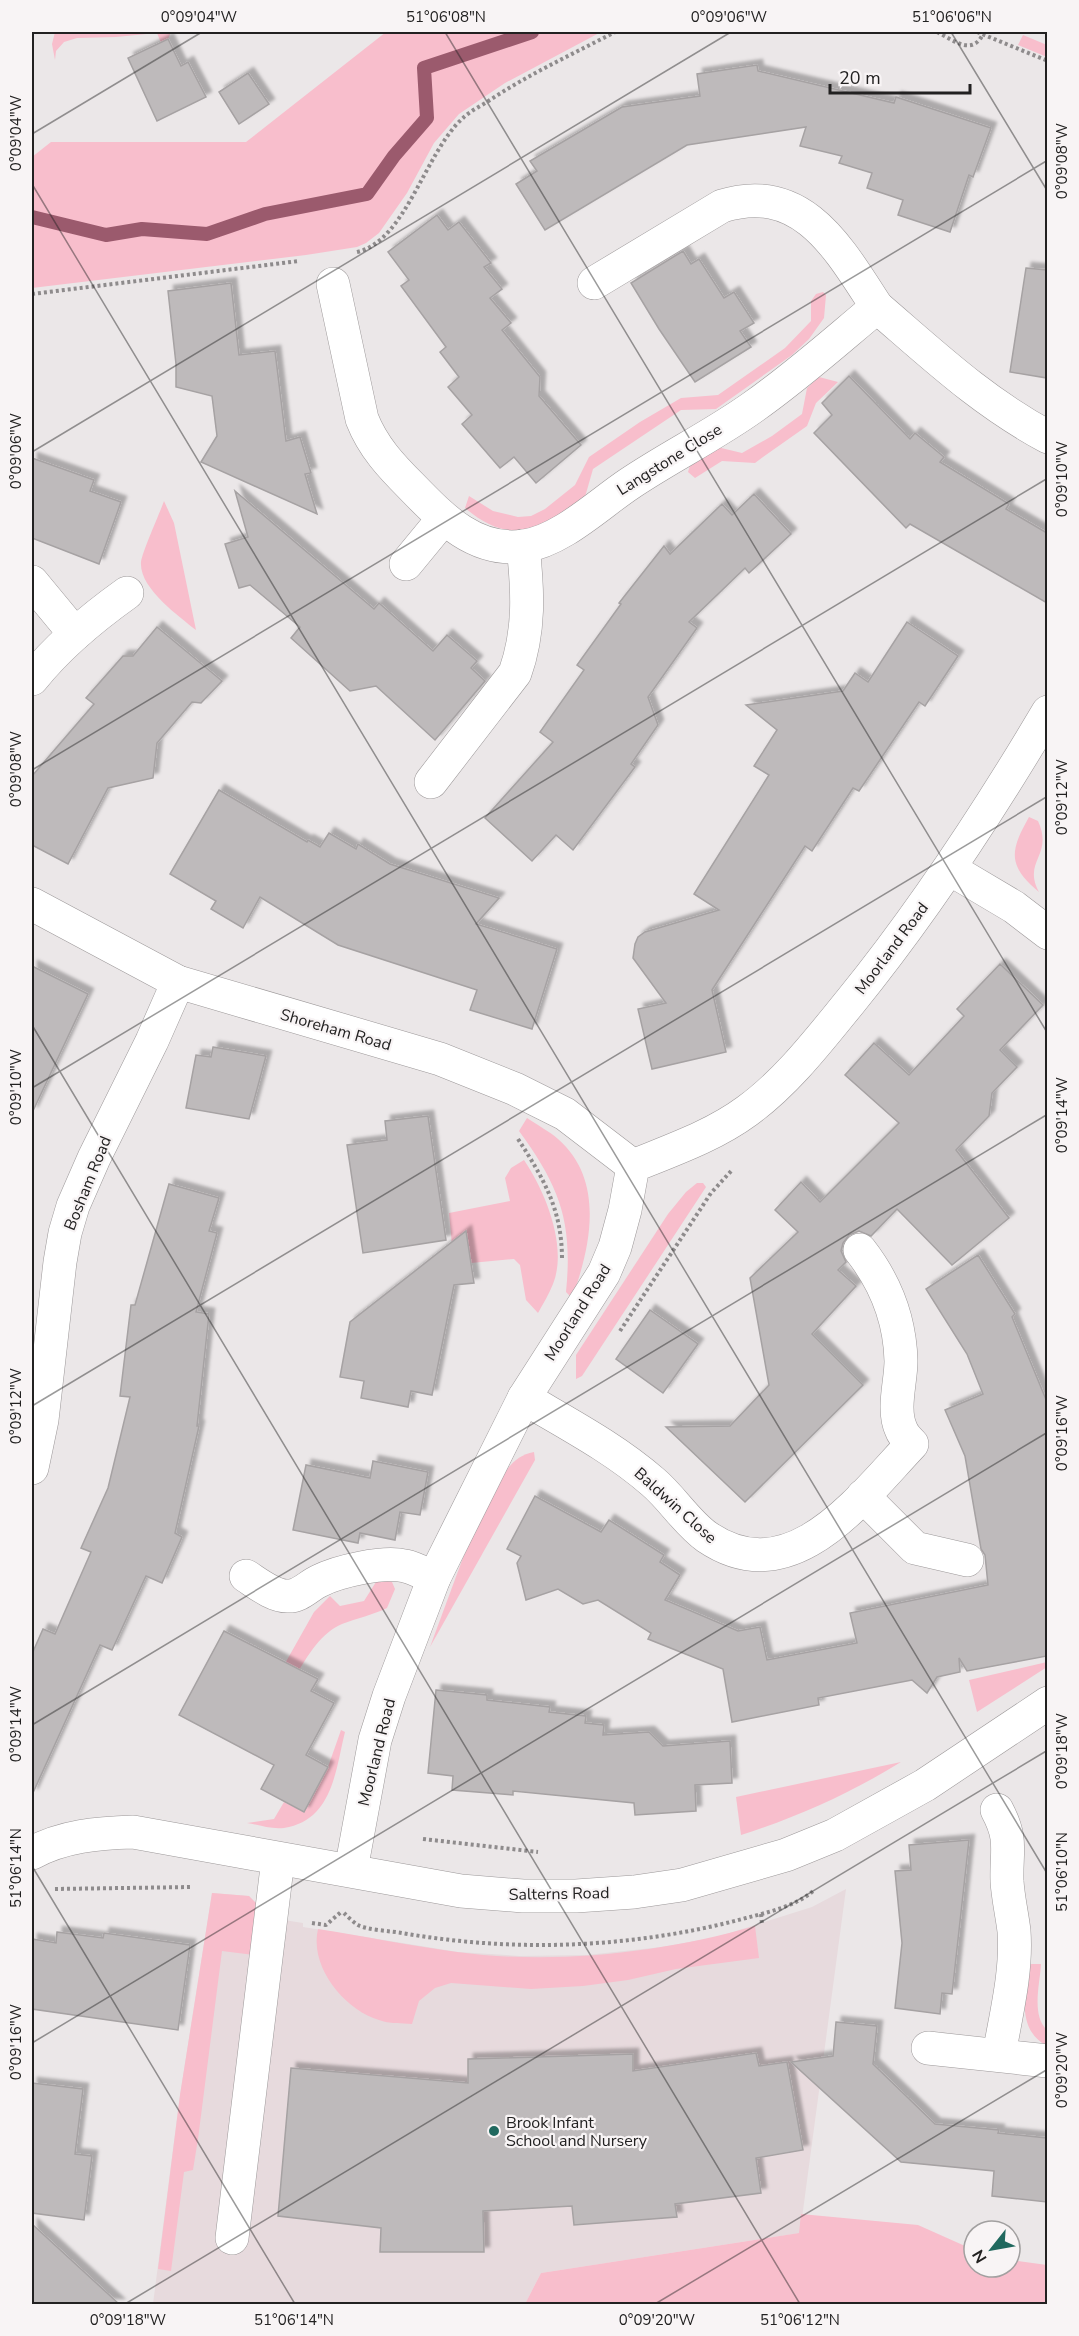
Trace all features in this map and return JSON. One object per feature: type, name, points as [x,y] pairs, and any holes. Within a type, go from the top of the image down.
[{"type":"street","points":[[594,283],[722,206],[741,200],[781,203],[798,210],[812,221],[851,268],[877,307],[982,397],[1047,437]]},
{"type":"street","name":"Langstone Close","points":[[333,284],[362,419],[370,438],[383,456],[443,519],[460,532],[483,542],[503,546],[523,546],[553,536],[638,478],[752,408],[877,307]]},
{"type":"street","points":[[406,564],[443,519]]},
{"type":"street","points":[[431,782],[515,673],[522,653],[527,625],[528,598],[523,546]]},
{"type":"street","points":[[32,582],[75,634]]},
{"type":"street","points":[[32,680],[49,657],[127,593]]},
{"type":"street","name":"Moorland Road","points":[[351,1870],[375,1740],[389,1696],[434,1578],[524,1398],[604,1273],[615,1247],[633,1166],[723,1127],[748,1110],[777,1085],[814,1047],[880,966],[950,869],[1047,712]]},
{"type":"street","points":[[950,869],[1014,907],[1047,933]]},
{"type":"street","name":"Shoreham Road","points":[[32,904],[178,982],[440,1059],[515,1089],[565,1114],[633,1166]]},
{"type":"street","name":"Bosham Road","points":[[32,1468],[42,1420],[42,1321],[73,1206],[94,1158],[153,1041],[178,982]]},
{"type":"street","name":"Baldwin Close","points":[[524,1398],[619,1455],[655,1483],[705,1536],[731,1551],[751,1556],[795,1549],[818,1536],[863,1496],[912,1444],[901,1430],[897,1411],[901,1359],[893,1308],[873,1266],[860,1250]]},
{"type":"street","points":[[863,1496],[915,1548],[967,1560]]},
{"type":"street","points":[[246,1576],[279,1595],[288,1597],[338,1574],[383,1565],[404,1566],[434,1578]]},
{"type":"street","name":"Salterns Road","points":[[32,1853],[70,1839],[100,1833],[133,1832],[461,1891],[523,1896],[576,1896],[634,1892],[682,1885],[786,1855],[835,1835],[926,1785],[1047,1703]]},
{"type":"street","points":[[998,1810],[1007,1830],[1009,1842],[1008,1896],[1014,1932],[1012,1982],[999,2055]]},
{"type":"street","points":[[232,2238],[278,1859]]},
{"type":"street","points":[[928,2048],[1047,2061]]},
{"type":"path","points":[[349,254],[370,248],[381,241],[394,225],[438,148],[463,118],[512,85],[615,32]]},
{"type":"path","points":[[937,32],[964,46],[974,46],[984,33]]},
{"type":"path","points":[[977,32],[1047,61]]},
{"type":"path","points":[[32,294],[309,260]]},
{"type":"path","points":[[515,1134],[546,1185],[557,1212],[562,1240],[562,1270]]},
{"type":"path","points":[[358,1829],[400,1837],[542,1852]]},
{"type":"path","points":[[309,1928],[309,1923],[326,1925],[342,1911]]},
{"type":"path","points":[[761,1914],[762,1924]]},
{"type":"shaded area","points":[[55,32],[171,32],[168,39],[161,43],[157,33],[77,38],[64,42],[56,51],[55,60],[52,44]]},
{"type":"shaded area","points":[[386,32],[601,32],[505,83],[459,114],[434,143],[407,193],[379,233],[366,243],[357,247],[306,255],[32,288],[32,157],[51,142],[246,142]]},
{"type":"shaded area","points":[[1023,35],[1047,45],[1047,57],[1018,45]]},
{"type":"shaded area","points":[[823,292],[826,295],[824,318],[809,339],[792,355],[716,409],[681,410],[593,469],[585,497],[554,517],[526,529],[513,530],[498,528],[482,521],[465,508],[469,496],[493,511],[518,517],[531,516],[545,509],[575,485],[589,457],[640,422],[681,398],[718,395],[785,348],[811,321],[811,301],[816,294]]},
{"type":"shaded area","points":[[819,377],[838,382],[816,403],[807,426],[755,463],[722,461],[695,478],[688,472],[691,462],[717,447],[742,453],[772,436],[802,414],[807,388]]},
{"type":"shaded area","points":[[164,501],[174,523],[196,630],[161,600],[146,582],[142,572],[142,557]]},
{"type":"shaded area","points":[[1029,817],[1038,821],[1042,833],[1043,842],[1034,872],[1039,892],[1021,874],[1015,857],[1018,839]]},
{"type":"shaded area","points":[[527,1118],[558,1139],[573,1155],[583,1174],[588,1194],[590,1214],[588,1236],[572,1298],[566,1292],[567,1245],[560,1206],[545,1170],[519,1131]]},
{"type":"shaded area","points":[[524,1160],[540,1187],[552,1219],[558,1253],[553,1284],[538,1313],[526,1300],[520,1265],[514,1259],[471,1263],[452,1245],[449,1213],[510,1201],[505,1178],[511,1168]]},
{"type":"shaded area","points":[[697,1183],[703,1183],[706,1187],[582,1376],[576,1379],[576,1355],[668,1214],[686,1192]]},
{"type":"shaded area","points":[[534,1452],[535,1460],[430,1647],[467,1547],[503,1475],[516,1460]]},
{"type":"shaded area","points":[[376,1582],[392,1582],[395,1589],[387,1608],[342,1624],[328,1633],[310,1652],[297,1674],[283,1667],[314,1612],[330,1596],[340,1606],[364,1601]]},
{"type":"shaded area","points":[[1047,1662],[1047,1667],[977,1712],[969,1680]]},
{"type":"shaded area","points":[[341,1730],[345,1732],[335,1775],[324,1802],[315,1813],[304,1822],[284,1828],[247,1823],[274,1819],[284,1802],[304,1812],[328,1767]]},
{"type":"shaded area","points":[[901,1762],[824,1803],[741,1835],[736,1797]]},
{"type":"shaded area","name":"Brook Infant School and Nursery","points":[[846,1889],[800,2233],[541,2273],[525,2304],[153,2304],[180,2095],[212,1893],[249,1896],[271,1918],[303,1923],[303,1927],[458,1952],[520,1956],[587,1955],[662,1947],[717,1937],[812,1907]]},
{"type":"shaded area","points":[[212,1893],[249,1896],[258,1905],[254,1955],[222,1951],[198,2139],[193,2170],[184,2172],[171,2271],[158,2269],[180,2095]]},
{"type":"shaded area","points":[[755,1926],[759,1958],[676,1969],[628,1980],[583,1986],[531,1989],[451,1983],[435,1988],[419,2001],[412,2024],[391,2023],[366,2015],[342,1997],[324,1972],[317,1943],[318,1929],[457,1952],[494,1956],[569,1957],[645,1950]]},
{"type":"shaded area","points":[[1026,1964],[1041,1964],[1038,2008],[1042,2024],[1047,2030],[1047,2046],[1037,2039],[1027,2021],[1024,1999]]},
{"type":"shaded area","points":[[801,2214],[918,2225],[962,2245],[962,2279],[1022,2279],[1022,2262],[1047,2265],[1047,2304],[525,2304],[541,2273],[799,2233]]},
{"type":"building","points":[[168,39],[181,66],[188,62],[206,97],[157,121],[128,58]]},
{"type":"building","points":[[757,65],[758,71],[894,103],[896,97],[991,128],[973,177],[969,175],[950,232],[898,215],[903,200],[867,188],[872,173],[839,163],[842,156],[800,146],[806,127],[687,145],[545,230],[516,184],[537,171],[530,161],[622,107],[700,96],[697,74]]},
{"type":"building","points":[[248,73],[269,104],[239,124],[219,92]]},
{"type":"building","points":[[437,215],[448,230],[459,222],[491,263],[484,267],[502,289],[490,298],[511,323],[502,330],[540,377],[539,396],[581,445],[536,483],[514,457],[500,468],[462,424],[472,415],[448,387],[459,377],[440,352],[446,347],[401,286],[409,280],[388,252]]},
{"type":"building","points":[[683,251],[691,264],[699,259],[724,298],[734,292],[754,323],[740,331],[751,347],[695,382],[631,283]]},
{"type":"building","points":[[1026,268],[1047,270],[1047,378],[1010,372]]},
{"type":"building","points":[[231,283],[239,355],[275,351],[286,441],[300,437],[311,473],[305,474],[317,514],[201,462],[217,436],[212,396],[176,387],[176,364],[168,291]]},
{"type":"building","points":[[849,376],[910,439],[915,433],[944,457],[940,462],[1009,504],[1006,509],[1047,533],[1047,603],[910,524],[906,528],[814,433],[832,415],[822,403]]},
{"type":"building","points":[[32,458],[94,480],[90,491],[121,502],[99,564],[32,538]]},
{"type":"building","points":[[235,491],[374,609],[379,603],[433,651],[447,635],[477,661],[471,668],[485,681],[435,740],[376,686],[350,691],[291,638],[300,627],[250,585],[239,588],[225,544],[248,537]]},
{"type":"building","points":[[754,494],[791,534],[749,573],[745,568],[689,622],[697,628],[648,697],[658,725],[631,764],[635,767],[573,850],[556,835],[532,861],[485,818],[553,742],[540,732],[584,670],[577,665],[621,604],[619,603],[664,546],[670,554],[722,504],[732,515]]},
{"type":"building","points":[[907,622],[958,656],[925,706],[919,702],[859,791],[853,788],[812,851],[805,846],[712,990],[726,1052],[652,1069],[638,1009],[666,1003],[633,958],[635,944],[638,937],[645,932],[719,910],[694,894],[769,775],[754,766],[777,730],[746,705],[843,691],[855,673],[868,682]]},
{"type":"building","points":[[157,627],[222,681],[201,703],[192,702],[157,743],[153,778],[108,788],[68,864],[32,845],[32,776],[94,704],[86,698],[123,656],[133,656]]},
{"type":"building","points":[[219,790],[307,842],[308,840],[320,847],[329,833],[356,849],[358,844],[390,864],[499,898],[476,924],[557,949],[532,1029],[470,1010],[477,990],[338,945],[260,897],[243,928],[211,909],[216,901],[170,874]]},
{"type":"building","points":[[1000,964],[1043,1005],[1000,1050],[1017,1067],[992,1093],[989,1116],[956,1150],[1009,1218],[952,1265],[897,1209],[871,1236],[859,1231],[849,1235],[841,1251],[846,1262],[838,1270],[856,1286],[812,1334],[863,1385],[745,1502],[666,1427],[730,1426],[769,1385],[750,1278],[798,1232],[775,1210],[801,1182],[820,1202],[899,1123],[845,1075],[874,1043],[909,1075],[964,1016],[957,1009]]},
{"type":"building","points":[[32,966],[88,994],[32,1113]]},
{"type":"building","points":[[213,1047],[266,1056],[249,1119],[186,1108],[196,1055],[211,1057]]},
{"type":"building","points":[[428,1116],[446,1240],[363,1253],[347,1145],[387,1140],[385,1121]]},
{"type":"building","points":[[169,1184],[219,1198],[209,1231],[217,1233],[196,1312],[209,1314],[197,1426],[199,1426],[175,1533],[182,1537],[162,1583],[146,1576],[112,1650],[100,1645],[32,1795],[32,1654],[43,1629],[55,1634],[91,1552],[81,1548],[108,1488],[130,1397],[120,1396],[131,1305],[135,1305]]},
{"type":"building","points":[[466,1231],[474,1283],[454,1285],[432,1395],[411,1391],[408,1407],[361,1398],[364,1381],[340,1377],[350,1322]]},
{"type":"building","points":[[978,1255],[1015,1314],[1012,1317],[1047,1402],[1047,1656],[967,1671],[959,1658],[960,1672],[937,1677],[927,1693],[912,1680],[818,1698],[819,1705],[732,1722],[723,1669],[648,1639],[651,1633],[598,1600],[583,1604],[558,1589],[526,1600],[517,1563],[521,1556],[507,1549],[535,1496],[601,1532],[609,1520],[664,1555],[660,1562],[680,1575],[665,1600],[738,1631],[760,1627],[767,1660],[857,1643],[850,1613],[988,1585],[985,1555],[981,1549],[965,1456],[945,1410],[983,1394],[967,1354],[926,1289]]},
{"type":"building","points":[[650,1310],[698,1344],[663,1393],[616,1359]]},
{"type":"building","points":[[373,1461],[428,1472],[420,1515],[400,1512],[395,1540],[360,1533],[358,1543],[293,1530],[306,1465],[370,1478]]},
{"type":"building","points":[[224,1631],[318,1679],[311,1691],[334,1703],[306,1755],[328,1767],[304,1812],[261,1789],[274,1765],[179,1715]]},
{"type":"building","points":[[436,1690],[487,1695],[487,1700],[550,1707],[549,1712],[586,1716],[585,1723],[604,1725],[603,1735],[649,1732],[663,1746],[730,1741],[732,1783],[695,1785],[696,1811],[635,1815],[634,1803],[513,1791],[513,1795],[452,1790],[453,1776],[428,1773]]},
{"type":"building","points":[[969,1840],[952,1994],[942,1993],[940,2014],[895,2008],[902,1943],[895,1871],[911,1870],[909,1845]]},
{"type":"building","points":[[57,1932],[103,1938],[104,1933],[190,1945],[178,2030],[32,2009],[32,1939],[56,1943]]},
{"type":"building","points":[[836,2022],[877,2026],[873,2064],[935,2124],[999,2130],[998,2133],[1047,2138],[1047,2202],[992,2196],[994,2171],[901,2162],[791,2062],[833,2056]]},
{"type":"building","points":[[756,2053],[759,2066],[787,2062],[803,2150],[756,2158],[761,2193],[675,2204],[677,2217],[574,2225],[572,2206],[483,2211],[484,2252],[380,2252],[381,2228],[278,2216],[291,2068],[468,2083],[468,2059],[633,2054],[633,2071]]},
{"type":"building","points":[[32,2083],[83,2089],[75,2154],[92,2156],[84,2220],[32,2213]]},
{"type":"building","points":[[32,2224],[119,2304],[32,2304]]},
{"type":"waterway","points":[[32,217],[106,235],[142,229],[207,234],[265,214],[367,194],[394,156],[427,118],[424,68],[532,32]]},
{"type":"place","name":"Brook Infant School and Nursery","points":[[494,2131]]}]
